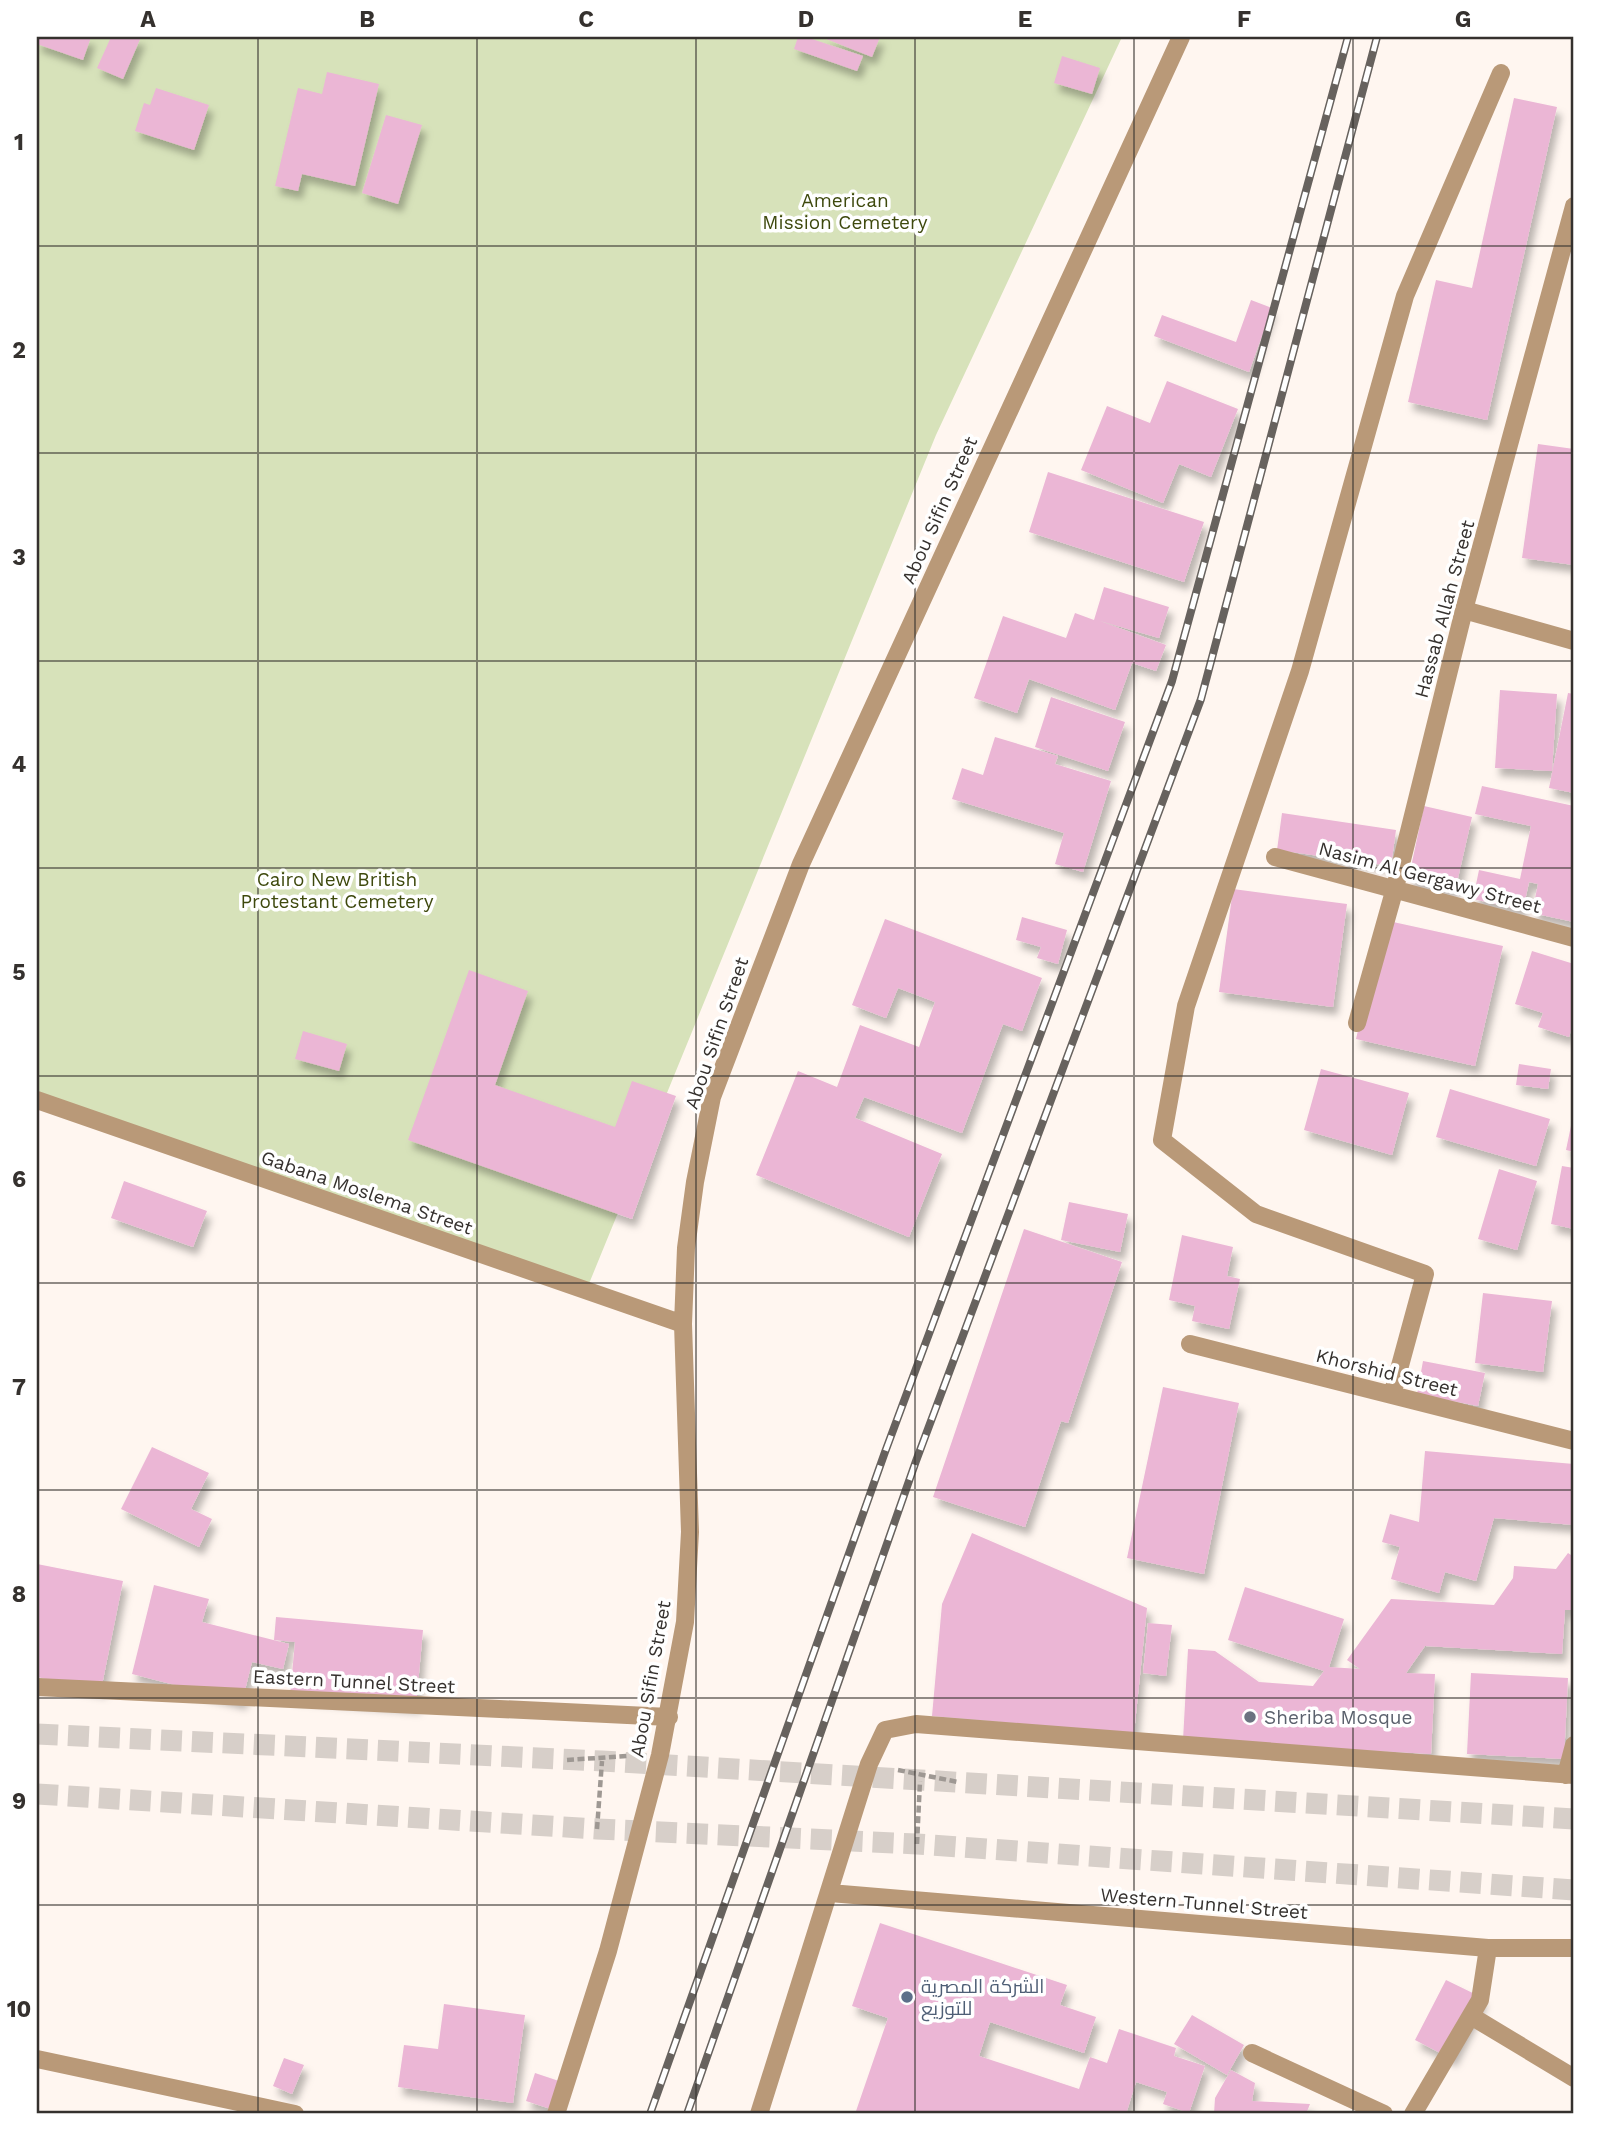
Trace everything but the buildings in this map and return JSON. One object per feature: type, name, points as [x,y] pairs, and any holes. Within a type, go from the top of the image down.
[{"type":"street","name":"Abou Sifin Street","points":[[556,2114],[608,1951],[660,1755],[685,1622],[690,1532],[683,1324],[686,1248],[712,1097],[801,864],[1181,37]]},
{"type":"street","points":[[1392,1395],[1425,1274],[1256,1214],[1162,1140],[1186,1006],[1300,671],[1405,296],[1501,73]]},
{"type":"street","name":"Hassab Allah Street","points":[[1357,1023],[1395,888],[1464,610],[1574,206]]},
{"type":"street","points":[[1464,610],[1574,641]]},
{"type":"street","name":"Nasim Al Gergawy Street","points":[[1275,857],[1574,937]]},
{"type":"street","name":"Gabana Moslema Street","points":[[37,1100],[683,1324]]},
{"type":"street","name":"Khorshid Street","points":[[1190,1344],[1574,1441]]},
{"type":"street","name":"Eastern Tunnel Street","points":[[37,1687],[668,1717]]},
{"type":"street","points":[[759,2114],[869,1764],[884,1730],[916,1724],[1570,1775],[1574,1745]]},
{"type":"street","name":"Western Tunnel Street","points":[[830,1894],[1488,1948],[1574,1948]]},
{"type":"street","points":[[1413,2114],[1471,2016],[1484,1987],[1488,1948]]},
{"type":"street","points":[[1471,2016],[1574,2078]]},
{"type":"street","points":[[1252,2053],[1384,2114]]},
{"type":"street","points":[[37,2059],[295,2114]]},
{"type":"path","points":[[567,1760],[660,1755]]},
{"type":"path","points":[[597,1829],[601,1761]]},
{"type":"path","points":[[869,1764],[958,1782]]},
{"type":"path","points":[[918,1844],[920,1781]]},
{"type":"green space","points":[[37,37],[1122,37],[936,435],[586,1291],[37,1100]]},
{"type":"tunnel","points":[[37,1734],[602,1761],[1574,1819]]},
{"type":"tunnel","points":[[37,1794],[597,1829],[917,1844],[1574,1890]]},
{"type":"railway","points":[[650,2114],[885,1452],[1172,681],[1348,37]]},
{"type":"railway","points":[[687,2114],[916,1461],[1201,699],[1377,37]]},
{"type":"place","name":"Sheriba Mosque","points":[[1250,1717]]},
{"type":"place","name":"الشركة المصرية للتوزيع","points":[[907,1997]]},
{"type":"park label","name":"American Mission Cemetery","points":[[845,211]]},
{"type":"park label","name":"Cairo New British Protestant Cemetery","points":[[337,890]]}]
